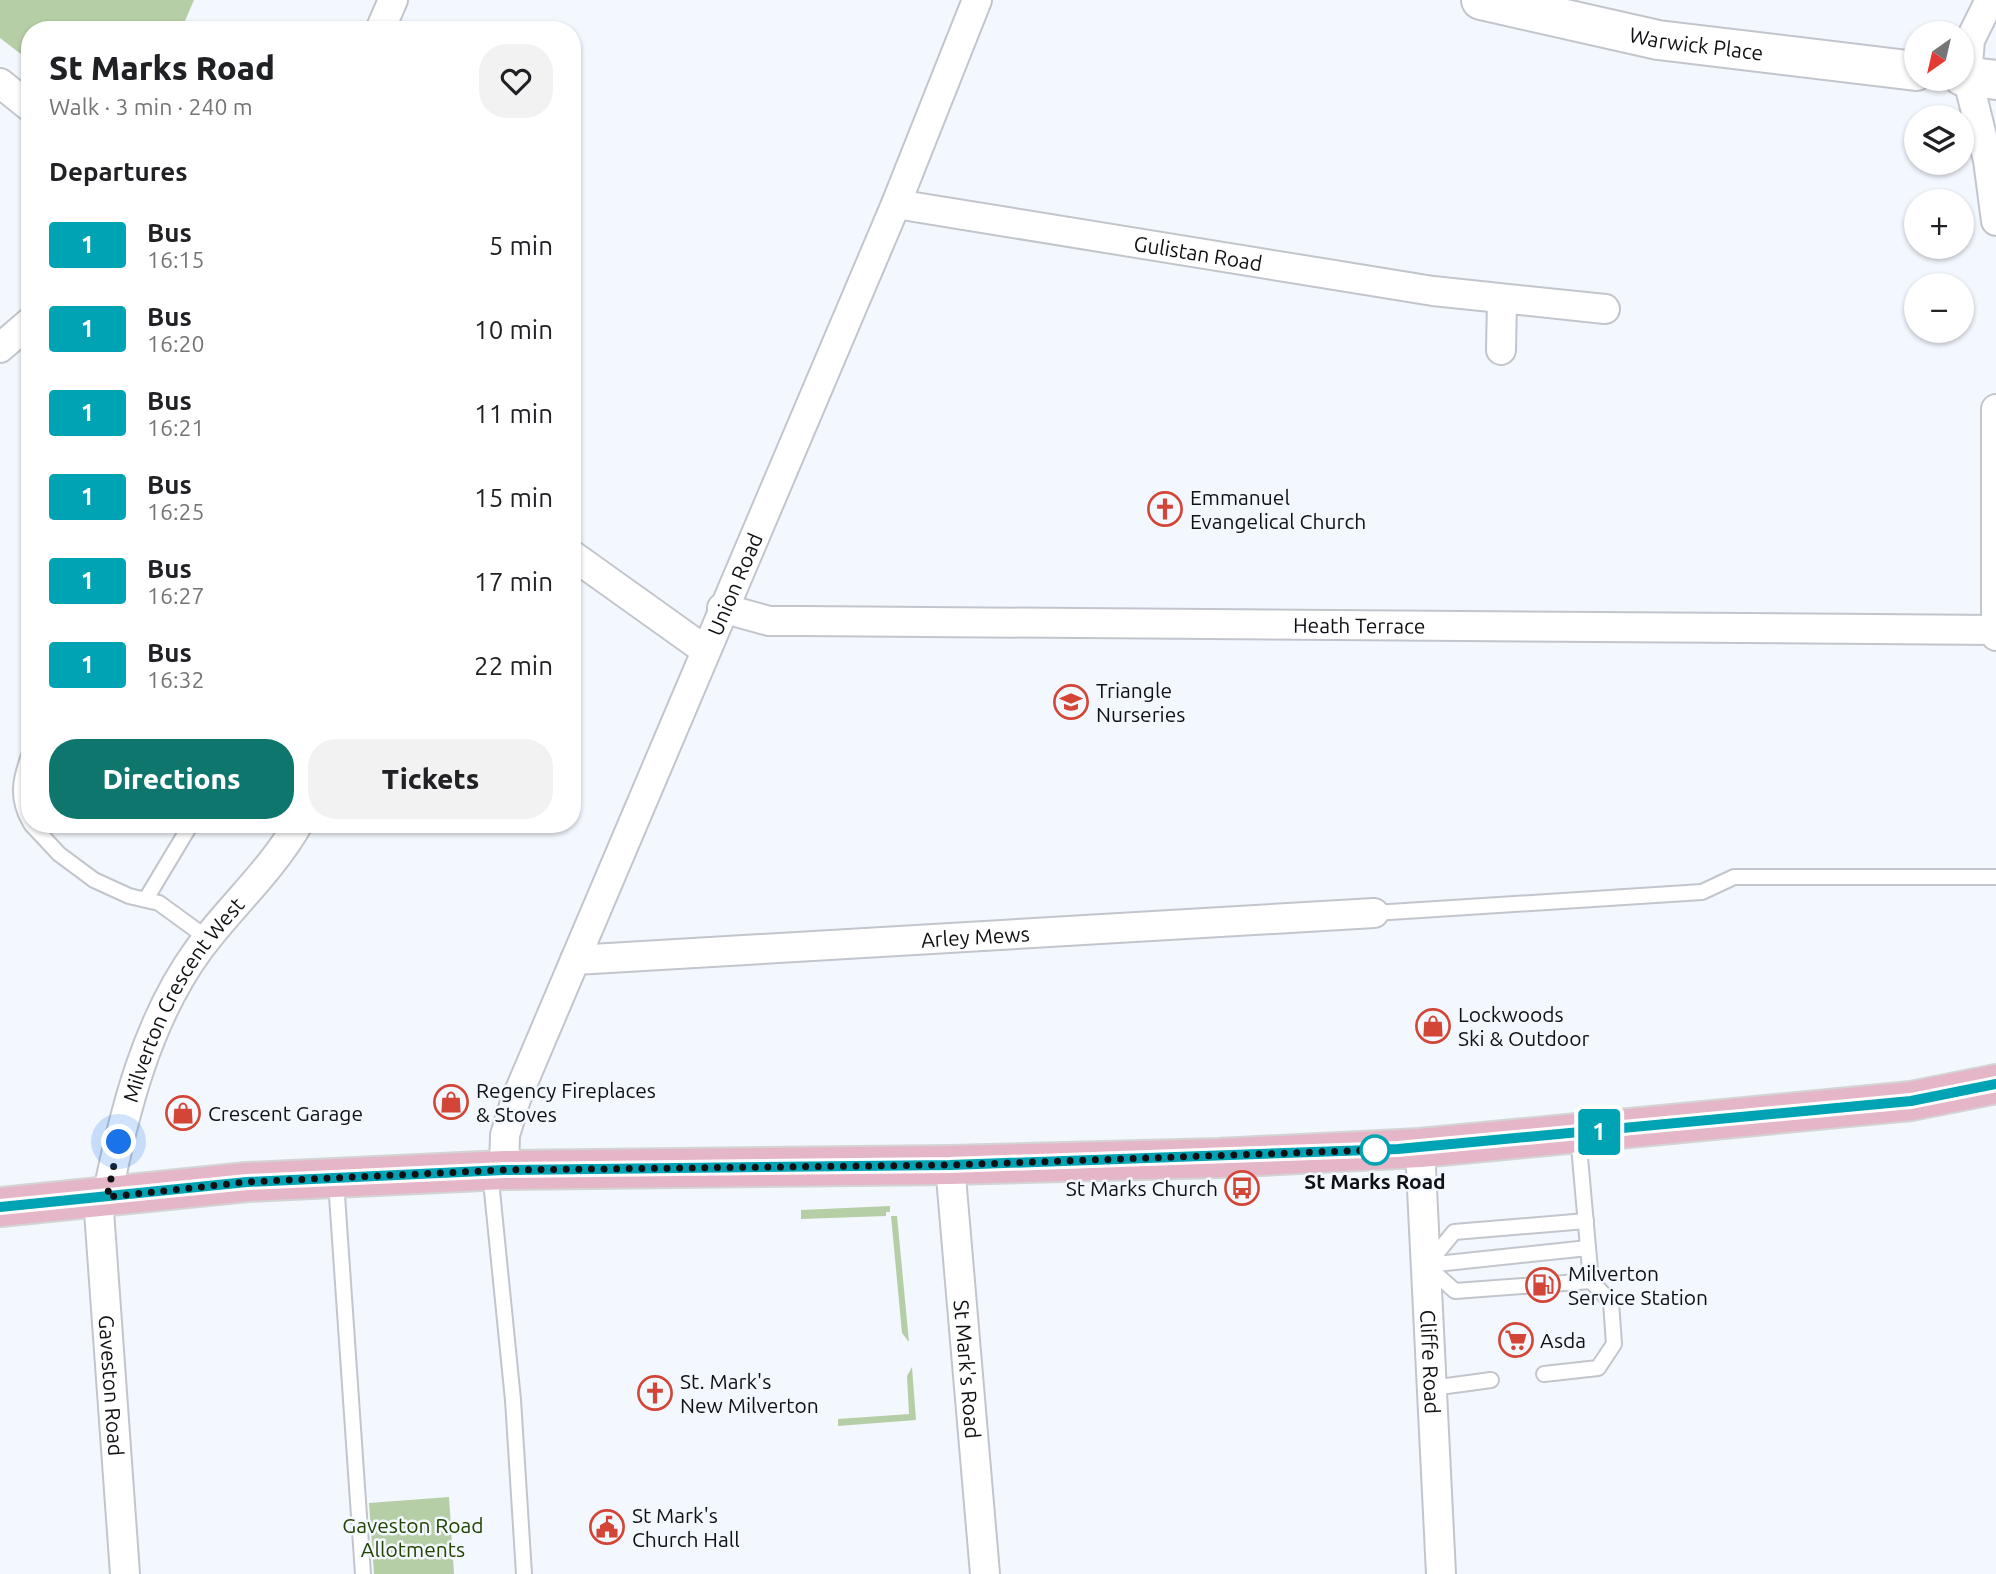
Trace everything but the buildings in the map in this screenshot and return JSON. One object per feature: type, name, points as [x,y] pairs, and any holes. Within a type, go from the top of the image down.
[{"type":"main road","name":"Warwick Place","points":[[1481,0],[1658,40],[1904,70]]},
{"type":"main road","points":[[0,1207],[247,1182],[497,1170],[950,1165],[1219,1158],[1420,1148],[1911,1101],[1996,1084]]},
{"type":"street","points":[[384,21],[393,0]]},
{"type":"street","name":"Union Road","points":[[497,1170],[516,1099],[722,608],[896,204],[977,0]]},
{"type":"street","points":[[1990,0],[1969,40],[1996,221]]},
{"type":"street","points":[[0,83],[21,100]]},
{"type":"street","name":"Gulistan Road","points":[[896,204],[1502,300],[1605,309]]},
{"type":"street","points":[[1501,350],[1502,300]]},
{"type":"street","points":[[0,348],[21,330]]},
{"type":"street","points":[[1996,409],[1996,636]]},
{"type":"street","points":[[581,561],[705,650]]},
{"type":"street","name":"Heath Terrace","points":[[722,608],[769,621],[1996,630]]},
{"type":"street","name":"Milverton Crescent West","points":[[103,1197],[152,1037],[176,984],[207,938],[269,867],[292,833]]},
{"type":"street","name":"Arley Mews","points":[[575,960],[1374,913]]},
{"type":"street","name":"Cliffe Road","points":[[1420,1148],[1441,1574]]},
{"type":"street","name":"St Mark's Road","points":[[950,1165],[985,1574]]},
{"type":"street","name":"Gaveston Road","points":[[103,1197],[125,1574]]},
{"type":"lane","points":[[21,783],[21,807]]},
{"type":"lane","points":[[40,833],[59,854],[94,880],[129,896],[159,903],[207,938]]},
{"type":"lane","points":[[146,899],[186,833]]},
{"type":"lane","points":[[1374,913],[1702,892],[1734,877],[1996,877]]},
{"type":"lane","points":[[1544,1374],[1598,1368],[1614,1344],[1611,1302],[1591,1281],[1578,1134]]},
{"type":"lane","points":[[497,1170],[524,1574]]},
{"type":"lane","points":[[336,1178],[363,1574]]},
{"type":"lane","points":[[1427,1265],[1454,1233],[1586,1221]]},
{"type":"lane","points":[[1427,1265],[1588,1248]]},
{"type":"lane","points":[[1427,1265],[1455,1291],[1591,1281]]},
{"type":"lane","points":[[1432,1388],[1491,1380]]},
{"type":"green space","points":[[0,0],[194,0],[185,21],[21,21],[21,54],[0,38]]},
{"type":"green space","points":[[890,1206],[890,1212],[886,1212],[886,1216],[801,1219],[801,1210]]},
{"type":"green space","points":[[891,1216],[897,1216],[909,1342],[902,1333]]},
{"type":"green space","points":[[912,1367],[916,1420],[838,1426],[838,1419],[909,1414],[907,1376]]},
{"type":"green space","name":"Gaveston Road Allotments","points":[[449,1497],[454,1574],[374,1574],[369,1503]]},
{"type":"bus line","name":"1","points":[[0,1207],[247,1182],[504,1170],[950,1165],[1219,1158],[1398,1149],[1911,1101],[1996,1084]]},
{"type":"place","name":"Emmanuel Evangelical Church","points":[[1165,509]]},
{"type":"place","name":"Triangle Nurseries","points":[[1071,702]]},
{"type":"place","name":"Lockwoods Ski & Outdoor","points":[[1433,1026]]},
{"type":"place","name":"Regency Fireplaces & Stoves","points":[[451,1102]]},
{"type":"place","name":"Crescent Garage","points":[[183,1113]]},
{"type":"place","name":"St Marks Road","points":[[1375,1150]]},
{"type":"place","name":"St Marks Church","points":[[1242,1188]]},
{"type":"place","name":"Milverton Service Station","points":[[1543,1285]]},
{"type":"place","name":"Asda","points":[[1516,1340]]},
{"type":"place","name":"St. Mark's New Milverton","points":[[655,1393]]},
{"type":"place","name":"St Mark's Church Hall","points":[[607,1527]]},
{"type":"route","points":[[119,1142],[107,1197],[247,1182],[504,1170],[950,1165],[1219,1158],[1375,1150]]}]
